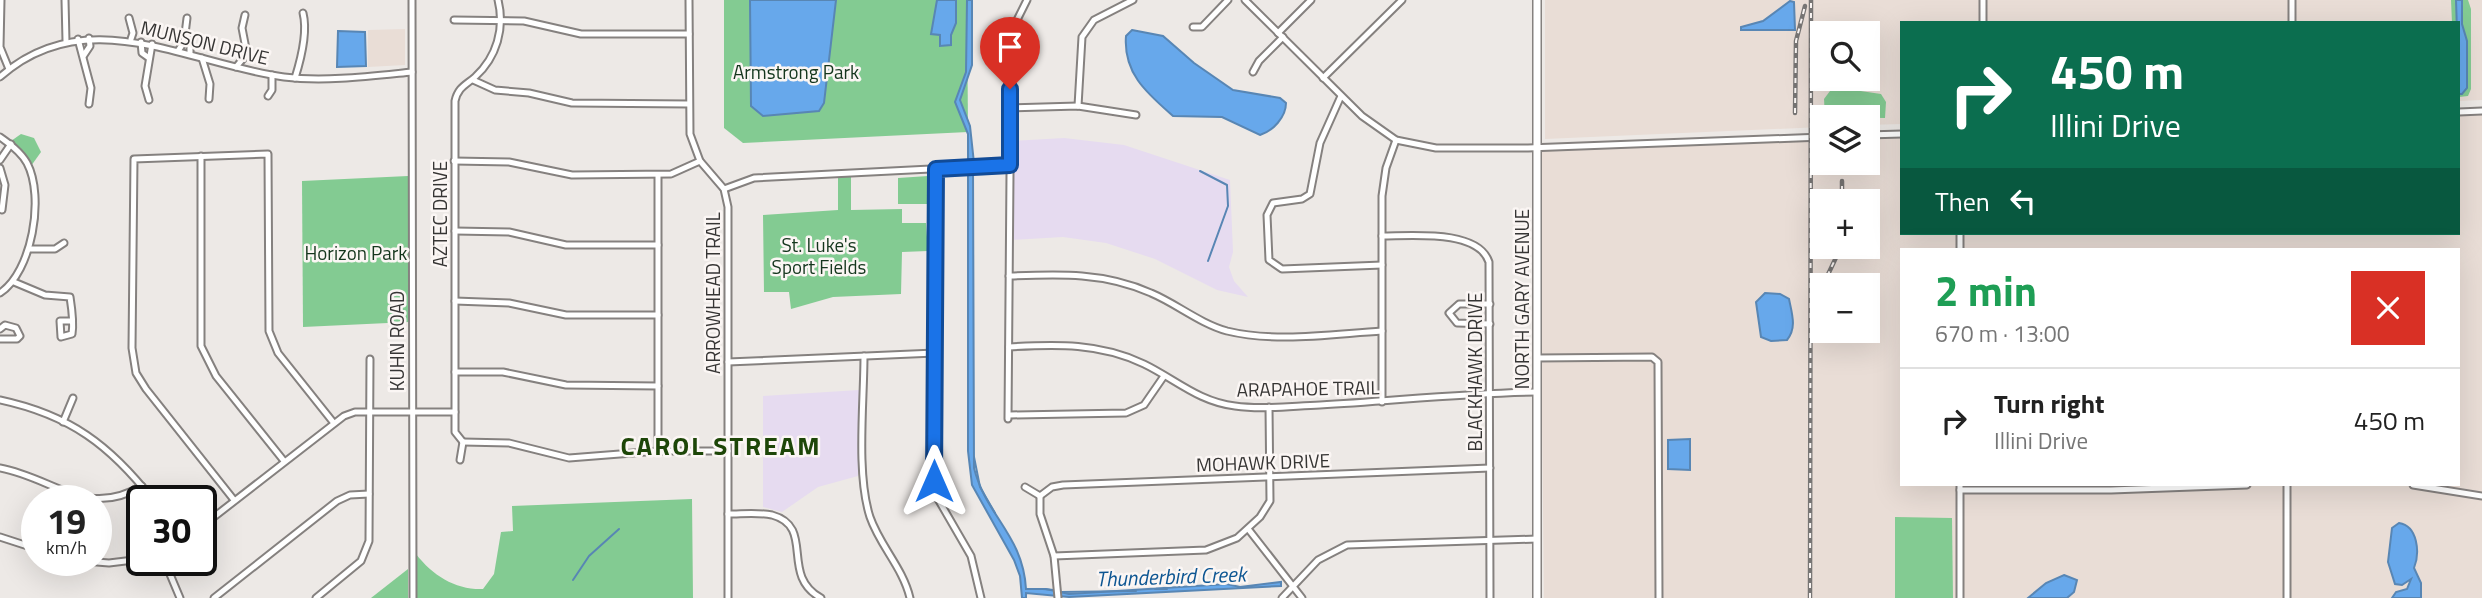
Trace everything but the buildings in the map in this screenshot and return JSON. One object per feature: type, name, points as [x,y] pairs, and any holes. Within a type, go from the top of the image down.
[{"type":"street","points":[[1,0],[0,47],[9,69]]},
{"type":"street","points":[[65,0],[66,41]]},
{"type":"street","name":"KUHN ROAD","points":[[412,0],[413,598]]},
{"type":"street","name":"AZTEC DRIVE","points":[[463,442],[455,434],[455,97],[460,87],[473,80],[495,49],[501,20],[498,0]]},
{"type":"street","name":"ARROWHEAD TRAIL","points":[[689,0],[690,134],[699,162],[724,189],[728,207],[728,598]]},
{"type":"street","points":[[1027,0],[1015,24],[1012,41],[1009,417],[1126,413],[1144,405],[1164,376]]},
{"type":"street","points":[[1078,106],[1082,37],[1094,20],[1133,0]]},
{"type":"street","points":[[1193,27],[1202,27],[1228,0]]},
{"type":"street","points":[[1245,0],[1373,126],[1396,141],[1436,148],[1537,148],[1810,137]]},
{"type":"street","points":[[1253,72],[1259,61],[1311,0]]},
{"type":"street","points":[[1323,78],[1402,0]]},
{"type":"street","name":"NORTH GARY AVENUE","points":[[1537,0],[1537,598]]},
{"type":"street","points":[[1983,0],[1983,21]]},
{"type":"street","points":[[2292,0],[2292,21]]},
{"type":"street","points":[[295,78],[301,64],[305,28],[303,13]]},
{"type":"street","points":[[245,15],[242,28],[248,70]]},
{"type":"street","points":[[129,18],[132,27],[131,39]]},
{"type":"street","points":[[178,51],[186,37],[187,18]]},
{"type":"street","points":[[454,20],[524,21],[581,34],[689,34]]},
{"type":"street","points":[[186,37],[190,44],[190,54]]},
{"type":"street","points":[[84,55],[90,46],[89,38]]},
{"type":"street","name":"MUNSON DRIVE","points":[[0,77],[33,54],[66,41],[89,38],[131,39],[248,70],[295,78],[412,72]]},
{"type":"street","points":[[78,39],[91,88],[89,104]]},
{"type":"street","points":[[141,42],[142,53],[149,58]]},
{"type":"street","points":[[149,100],[145,86],[152,44]]},
{"type":"street","points":[[236,66],[247,54]]},
{"type":"street","points":[[202,58],[208,75],[209,99]]},
{"type":"street","points":[[208,75],[213,60]]},
{"type":"street","points":[[301,64],[308,78]]},
{"type":"street","points":[[268,96],[272,90],[272,75]]},
{"type":"street","points":[[473,80],[495,90],[529,93],[572,103],[689,104]]},
{"type":"street","points":[[1341,96],[1320,143],[1311,198],[1268,203],[1268,255],[1271,267],[1282,269],[1382,265]]},
{"type":"street","points":[[1010,108],[1078,106],[1136,115]]},
{"type":"street","points":[[2460,112],[2482,111]]},
{"type":"street","points":[[1880,135],[1900,134]]},
{"type":"street","points":[[0,137],[26,160],[34,187],[29,249],[14,282],[0,293]]},
{"type":"street","points":[[1382,402],[1383,183],[1396,141]]},
{"type":"street","points":[[0,160],[11,144]]},
{"type":"street","points":[[234,500],[146,390],[136,373],[132,348],[134,159],[268,154],[270,331],[278,353],[333,422]]},
{"type":"street","points":[[201,156],[200,334],[204,355],[215,376],[284,461]]},
{"type":"street","points":[[454,161],[509,162],[561,174],[658,175],[678,173],[699,162]]},
{"type":"street","points":[[724,189],[754,178],[1010,165]]},
{"type":"street","points":[[0,168],[5,185],[2,210]]},
{"type":"street","points":[[936,169],[936,491],[971,556],[981,598]]},
{"type":"street","points":[[658,175],[658,451]]},
{"type":"street","points":[[454,231],[509,232],[563,245],[658,245]]},
{"type":"street","points":[[1382,236],[1466,241],[1485,254],[1492,250]]},
{"type":"street","points":[[29,249],[55,249],[64,243]]},
{"type":"street","name":"BLACKHAWK DRIVE","points":[[1485,254],[1490,269],[1490,598]]},
{"type":"street","points":[[1009,276],[1068,274],[1118,281],[1152,293],[1209,324],[1243,334],[1382,331]]},
{"type":"street","points":[[14,282],[45,295],[69,297],[72,321]]},
{"type":"street","points":[[455,301],[509,303],[566,315],[658,315]]},
{"type":"street","points":[[1490,303],[1459,303],[1452,307],[1449,313],[1457,323],[1490,324]]},
{"type":"street","points":[[0,329],[5,325],[16,328],[20,336],[17,339],[0,339]]},
{"type":"street","name":"ARAPAHOE TRAIL","points":[[1009,347],[1061,345],[1096,348],[1131,358],[1188,392],[1213,402],[1234,406],[1382,402],[1489,392],[1537,392]]},
{"type":"street","points":[[728,362],[935,353]]},
{"type":"street","points":[[864,356],[866,500],[877,534],[903,577],[911,598]]},
{"type":"street","points":[[1537,358],[1652,357],[1658,362],[1659,598]]},
{"type":"street","points":[[316,598],[356,566],[367,552],[370,359]]},
{"type":"street","points":[[455,372],[503,372],[561,385],[658,386]]},
{"type":"street","points":[[63,422],[73,398]]},
{"type":"street","points":[[0,400],[63,422],[107,448],[141,485]]},
{"type":"street","points":[[1054,556],[1206,550],[1229,543],[1249,530],[1270,501],[1272,477],[1269,407]]},
{"type":"street","points":[[217,514],[333,422],[349,414],[455,412]]},
{"type":"street","points":[[460,460],[463,442],[509,443],[569,458],[658,451],[728,451]]},
{"type":"street","points":[[0,468],[89,499],[114,499],[126,493]]},
{"type":"street","name":"MOHAWK DRIVE","points":[[1040,496],[1052,487],[1063,485],[1490,468]]},
{"type":"street","points":[[1960,598],[1960,487],[2111,490],[2220,486]]},
{"type":"street","points":[[2287,486],[2287,598]]},
{"type":"street","points":[[2419,486],[2482,496]]},
{"type":"street","points":[[1025,487],[1040,496],[1040,514],[1054,556],[1058,598]]},
{"type":"street","points":[[214,598],[337,501],[350,495],[369,494]]},
{"type":"street","points":[[728,514],[770,514],[790,525],[798,545],[801,579],[807,589],[821,598]]},
{"type":"street","points":[[1249,530],[1302,598]]},
{"type":"street","points":[[0,537],[21,544]]},
{"type":"street","points":[[1282,598],[1318,559],[1347,545],[1490,538],[1537,539]]},
{"type":"street","points":[[171,576],[180,598]]},
{"type":"shaded area","points":[[1545,0],[2482,0],[2482,100],[2460,101],[2460,21],[1900,21],[1900,124],[1880,125],[1880,105],[1810,105],[1810,128],[1545,139]]},
{"type":"shaded area","points":[[405,29],[405,65],[368,67],[368,30]]},
{"type":"shaded area","points":[[2482,115],[2482,598],[1544,598],[1539,151],[1810,141],[1810,175],[1880,175],[1880,139],[1900,138],[1900,235],[2460,235],[2460,116]]},
{"type":"shaded area","points":[[1064,138],[1124,145],[1230,180],[1233,252],[1229,267],[1234,281],[1248,297],[1217,290],[1155,259],[1106,243],[1063,237],[1011,240],[1011,141]]},
{"type":"shaded area","points":[[859,390],[858,476],[818,487],[782,512],[763,507],[763,396]]},
{"type":"green space","name":"Armstrong Park","points":[[724,0],[967,0],[968,132],[743,143],[724,128]]},
{"type":"green space","points":[[2451,0],[2468,0],[2471,9],[2471,89],[2468,96],[2460,97],[2460,21],[2452,21]]},
{"type":"green space","points":[[1830,91],[1881,94],[1886,102],[1885,118],[1880,118],[1880,105],[1824,105],[1824,99]]},
{"type":"green space","points":[[21,134],[34,138],[41,152],[31,166],[11,141]]},
{"type":"green space","name":"St. Luke's Sport Fields","points":[[838,173],[851,173],[851,210],[902,209],[902,223],[926,223],[928,251],[902,252],[901,294],[833,297],[791,309],[789,292],[764,292],[763,215],[838,210]]},
{"type":"green space","name":"Horizon Park","points":[[408,176],[409,322],[303,327],[302,181]]},
{"type":"green space","points":[[928,176],[930,204],[898,204],[898,178]]},
{"type":"green space","points":[[692,499],[693,598],[417,598],[416,554],[430,569],[446,580],[464,587],[483,589],[494,574],[501,532],[513,531],[512,506]]},
{"type":"green space","points":[[1895,517],[1952,518],[1953,598],[1895,598]]},
{"type":"green space","points":[[408,569],[408,598],[371,598]]},
{"type":"water","points":[[750,0],[836,0],[824,103],[819,111],[763,116],[751,106]]},
{"type":"water","points":[[937,0],[956,0],[956,23],[951,35],[951,45],[940,46],[940,35],[931,34]]},
{"type":"water","points":[[967,0],[972,0],[972,65],[960,100],[970,126],[974,163],[968,163],[968,134],[955,102],[966,72]]},
{"type":"water","points":[[2456,0],[2462,0],[2462,24],[2467,41],[2467,88],[2462,94],[2460,21],[2457,21]]},
{"type":"water","points":[[1790,1],[1794,2],[1795,30],[1741,30],[1741,27],[1763,21]]},
{"type":"water","points":[[1132,30],[1163,36],[1194,63],[1233,90],[1280,98],[1286,103],[1281,118],[1274,127],[1260,135],[1222,117],[1173,116],[1146,91],[1133,72],[1126,49],[1126,36]]},
{"type":"water","points":[[338,31],[365,32],[366,66],[337,67]]},
{"type":"water","points":[[973,167],[974,468],[987,500],[1018,554],[1026,589],[1046,589],[1069,594],[1227,584],[1240,587],[1281,582],[1281,586],[1069,597],[1026,593],[1026,598],[1022,598],[1020,576],[1014,560],[972,485],[968,451],[968,168]]},
{"type":"water","points":[[1765,293],[1780,294],[1789,299],[1793,326],[1787,340],[1771,341],[1761,337],[1756,302]]},
{"type":"water","points":[[1690,439],[1690,470],[1668,469],[1668,440]]},
{"type":"water","points":[[2399,523],[2410,529],[2416,541],[2414,568],[2421,583],[2421,598],[2392,598],[2396,592],[2407,589],[2411,579],[2402,585],[2395,584],[2388,562],[2392,528]]},
{"type":"water","points":[[2064,575],[2077,580],[2074,592],[2067,598],[2028,598],[2046,583]]},
{"type":"waterway","points":[[1200,171],[1227,185],[1228,206],[1208,261]]},
{"type":"waterway","points":[[974,457],[980,487],[995,513]]},
{"type":"waterway","points":[[573,580],[589,556],[619,529]]},
{"type":"waterway","name":"Thunderbird Creek","points":[[1043,589],[1054,590]]},
{"type":"waterway","name":"Thunderbird Creek","points":[[1155,589],[1167,589]]},
{"type":"waterway","name":"Thunderbird Creek","points":[[1061,592],[1136,591]]},
{"type":"railway","points":[[1810,598],[1811,0]]},
{"type":"railway","points":[[1795,113],[1796,41],[1805,6]]},
{"type":"railway","points":[[1842,181],[1842,189]]},
{"type":"railway","points":[[1829,273],[1835,259]]},
{"type":"district","name":"CAROL STREAM","points":[[721,445]]},
{"type":"route","points":[[934,481],[936,169],[1010,165],[1010,89]]}]
